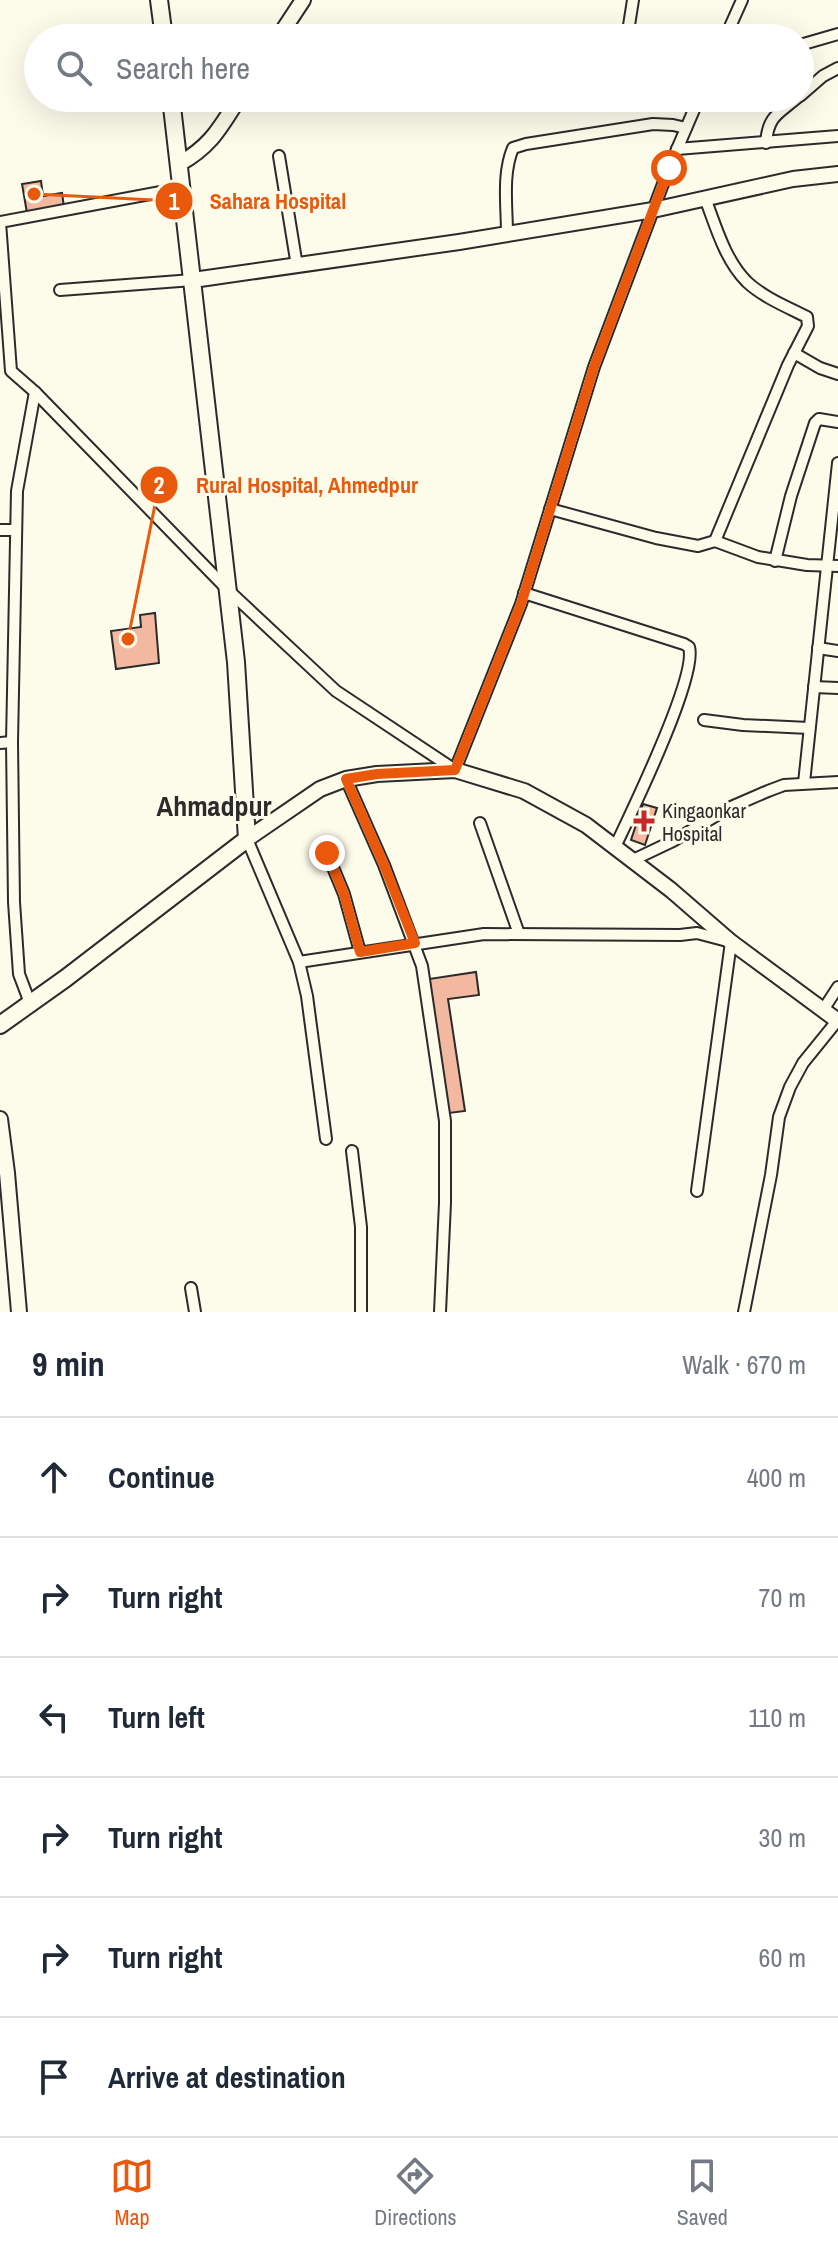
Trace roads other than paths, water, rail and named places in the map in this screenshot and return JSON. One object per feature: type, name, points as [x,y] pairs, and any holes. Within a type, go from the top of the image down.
[{"type":"main road","points":[[159,0],[162,24]]},
{"type":"main road","points":[[287,24],[303,0]]},
{"type":"main road","points":[[173,112],[236,662],[247,839]]},
{"type":"main road","points":[[179,164],[208,143],[230,112]]},
{"type":"main road","points":[[193,280],[507,234],[653,210],[793,179],[838,174]]},
{"type":"main road","points":[[0,1025],[247,839],[320,789],[346,779],[377,774],[455,770],[524,791],[586,825],[671,890],[731,942],[838,1021]]},
{"type":"main road","points":[[0,1119],[19,1312]]},
{"type":"street","points":[[629,24],[633,0]]},
{"type":"street","points":[[731,24],[742,0]]},
{"type":"street","points":[[814,41],[838,34]]},
{"type":"street","points":[[814,84],[838,68]]},
{"type":"street","points":[[182,188],[0,222],[6,370],[35,392],[228,590],[336,691],[455,770],[524,593],[594,367],[693,112]]},
{"type":"street","points":[[766,143],[767,126],[780,112]]},
{"type":"street","points":[[507,234],[507,175],[513,148],[653,124],[686,128]]},
{"type":"street","points":[[677,149],[838,136]]},
{"type":"street","points":[[279,156],[297,266]]},
{"type":"street","points":[[550,509],[656,538],[698,546],[715,541],[808,326],[807,317],[749,284],[737,270],[705,198]]},
{"type":"street","points":[[60,290],[193,280]]},
{"type":"street","points":[[794,353],[838,374]]},
{"type":"street","points":[[30,1003],[19,974],[14,902],[12,742],[17,491],[35,392]]},
{"type":"street","points":[[775,561],[791,496],[815,423],[819,419],[838,422]]},
{"type":"street","points":[[804,783],[818,648],[833,566],[838,463]]},
{"type":"street","points":[[0,530],[16,530]]},
{"type":"street","points":[[715,541],[775,561],[833,566]]},
{"type":"street","points":[[524,593],[689,647],[688,675],[615,847]]},
{"type":"street","points":[[818,648],[838,651]]},
{"type":"street","points":[[814,687],[838,688]]},
{"type":"street","points":[[704,720],[809,728]]},
{"type":"street","points":[[0,743],[12,742]]},
{"type":"street","points":[[346,779],[415,943],[424,980],[445,1121],[440,1312]]},
{"type":"street","points":[[633,860],[731,807],[784,785],[838,782]]},
{"type":"street","points":[[480,823],[519,934]]},
{"type":"street","points":[[247,839],[299,962],[307,996],[326,1139]]},
{"type":"street","points":[[327,853],[348,907],[360,952]]},
{"type":"street","points":[[299,962],[484,934],[697,933],[731,942],[697,1191]]},
{"type":"street","points":[[823,1010],[838,987]]},
{"type":"street","points":[[744,1312],[779,1117],[803,1063],[838,1021]]},
{"type":"street","points":[[352,1151],[361,1227],[361,1312]]},
{"type":"street","points":[[191,1288],[195,1312]]},
{"type":"place","name":"Sahara Hospital","points":[[34,194]]},
{"type":"place","name":"Rural Hospital, Ahmedpur","points":[[128,639]]},
{"type":"place","name":"Kingaonkar Hospital","points":[[644,821]]},
{"type":"district","name":"Ahmadpur","points":[[214,806]]}]
